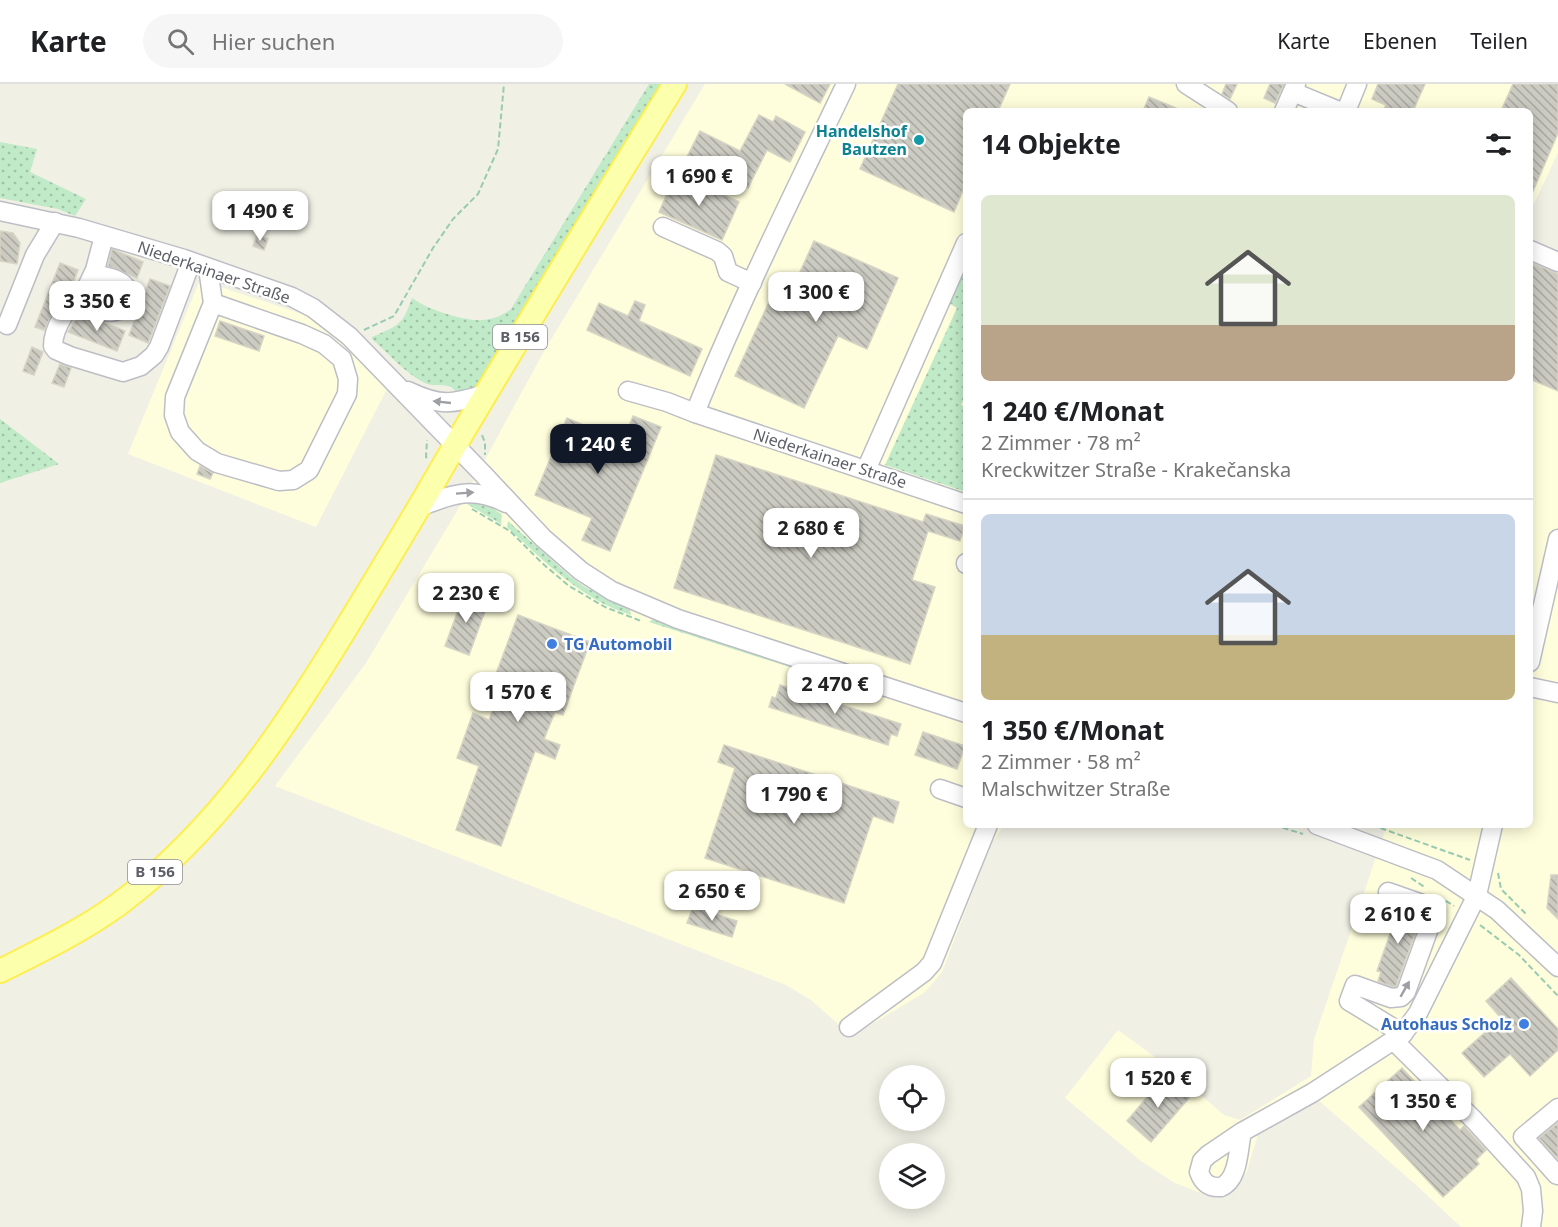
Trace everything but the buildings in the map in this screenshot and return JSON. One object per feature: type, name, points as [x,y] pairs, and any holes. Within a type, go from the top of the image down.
[{"type":"main road","name":"B 156","points":[[0,972],[49,946],[118,904],[181,850],[228,799],[278,735],[319,673],[559,271],[675,84]]},
{"type":"street","points":[[694,413],[752,283],[846,84]]},
{"type":"street","points":[[1186,84],[1223,108]]},
{"type":"street","points":[[1347,108],[1357,84]]},
{"type":"street","points":[[1285,108],[1295,88],[1333,108]]},
{"type":"street","name":"Niederkainaer Straße","points":[[0,211],[55,222],[104,236],[200,265],[292,297],[349,336],[543,538],[581,571],[612,591],[678,619],[963,711]]},
{"type":"street","points":[[7,325],[35,255],[55,222]]},
{"type":"street","points":[[663,227],[717,251],[723,256],[728,272],[752,283]]},
{"type":"street","points":[[93,273],[124,284],[128,289],[126,304],[121,310],[115,313],[95,307],[87,301],[85,294],[104,236]]},
{"type":"street","points":[[866,470],[963,250]]},
{"type":"street","points":[[1533,251],[1558,262]]},
{"type":"street","points":[[85,294],[75,299],[67,309],[53,340],[53,346],[70,356],[105,368],[123,372],[132,370],[148,361],[159,347],[200,265]]},
{"type":"street","points":[[200,265],[213,303],[175,398],[174,415],[180,432],[197,452],[217,463],[279,481],[293,480],[309,470],[347,394],[348,379],[342,359],[324,344],[213,303]]},
{"type":"street","points":[[286,329],[303,303]]},
{"type":"street","name":"Niederkainaer Straße","points":[[400,387],[428,401],[453,404],[486,394]]},
{"type":"street","name":"Niederkainaer Straße","points":[[628,391],[667,402],[963,503]]},
{"type":"street","points":[[419,507],[448,495],[477,492],[511,506]]},
{"type":"street","points":[[1533,649],[1558,539]]},
{"type":"street","points":[[1533,688],[1558,693]]},
{"type":"street","points":[[939,789],[963,797]]},
{"type":"street","points":[[849,1027],[924,972],[932,963],[987,828]]},
{"type":"street","points":[[1325,828],[1437,870],[1497,910],[1558,967]]},
{"type":"street","points":[[1242,1132],[1312,1093],[1398,1037],[1418,1014],[1477,895],[1492,828]]},
{"type":"street","points":[[1388,892],[1425,905],[1431,913],[1432,920],[1406,992],[1401,997],[1391,998],[1354,985],[1349,1001],[1398,1037],[1526,1177],[1531,1189],[1533,1211],[1531,1227]]},
{"type":"street","points":[[1557,1175],[1523,1137],[1558,1108]]},
{"type":"path","points":[[349,336],[394,316],[433,248],[453,219],[478,194],[498,149],[504,84]]},
{"type":"path","points":[[467,425],[484,436],[487,460]]},
{"type":"path","points":[[428,438],[426,457],[442,468]]},
{"type":"path","points":[[464,493],[463,504],[510,531],[569,586],[604,607],[647,624]]},
{"type":"shaded area","points":[[649,84],[667,84],[475,388],[457,396],[455,391],[448,386],[425,383],[404,369],[372,339],[398,324],[412,298],[424,306],[472,320],[495,318],[511,309]]},
{"type":"shaded area","points":[[705,84],[1558,84],[1558,153],[1533,206],[1533,108],[963,108],[963,828],[1002,828],[991,844],[942,972],[925,992],[852,1036],[811,1000],[786,985],[275,786],[366,663],[460,506],[543,353]]},
{"type":"shaded area","points":[[0,142],[37,149],[30,172],[86,199],[75,216],[58,209],[0,198]]},
{"type":"shaded area","points":[[1533,259],[1558,270],[1558,1227],[1461,1227],[1317,1099],[1258,1134],[1247,1171],[1238,1187],[1224,1193],[1203,1194],[1173,1182],[1141,1161],[1065,1098],[1118,1030],[1166,1065],[1224,1115],[1240,1120],[1311,1076],[1314,1039],[1386,828],[1533,828]]},
{"type":"shaded area","points":[[963,263],[963,401],[961,405],[963,406],[963,491],[885,465],[957,308],[947,302]]},
{"type":"shaded area","points":[[200,280],[305,315],[334,334],[387,389],[316,527],[128,454]]},
{"type":"shaded area","points":[[0,419],[59,464],[0,483]]},
{"type":"shaded area","points":[[466,499],[485,504],[498,512],[502,515],[501,524],[467,504]]},
{"type":"shaded area","points":[[508,521],[571,577],[585,587],[630,610],[631,615],[596,599],[564,578],[507,527]]},
{"type":"shaded area","points":[[655,618],[870,691],[867,692],[649,622]]},
{"type":"place","name":"Handelshof Bautzen","points":[[919,140]]},
{"type":"place","name":"TG Automobil","points":[[552,644]]},
{"type":"place","name":"Autohaus Scholz","points":[[1524,1024]]}]
